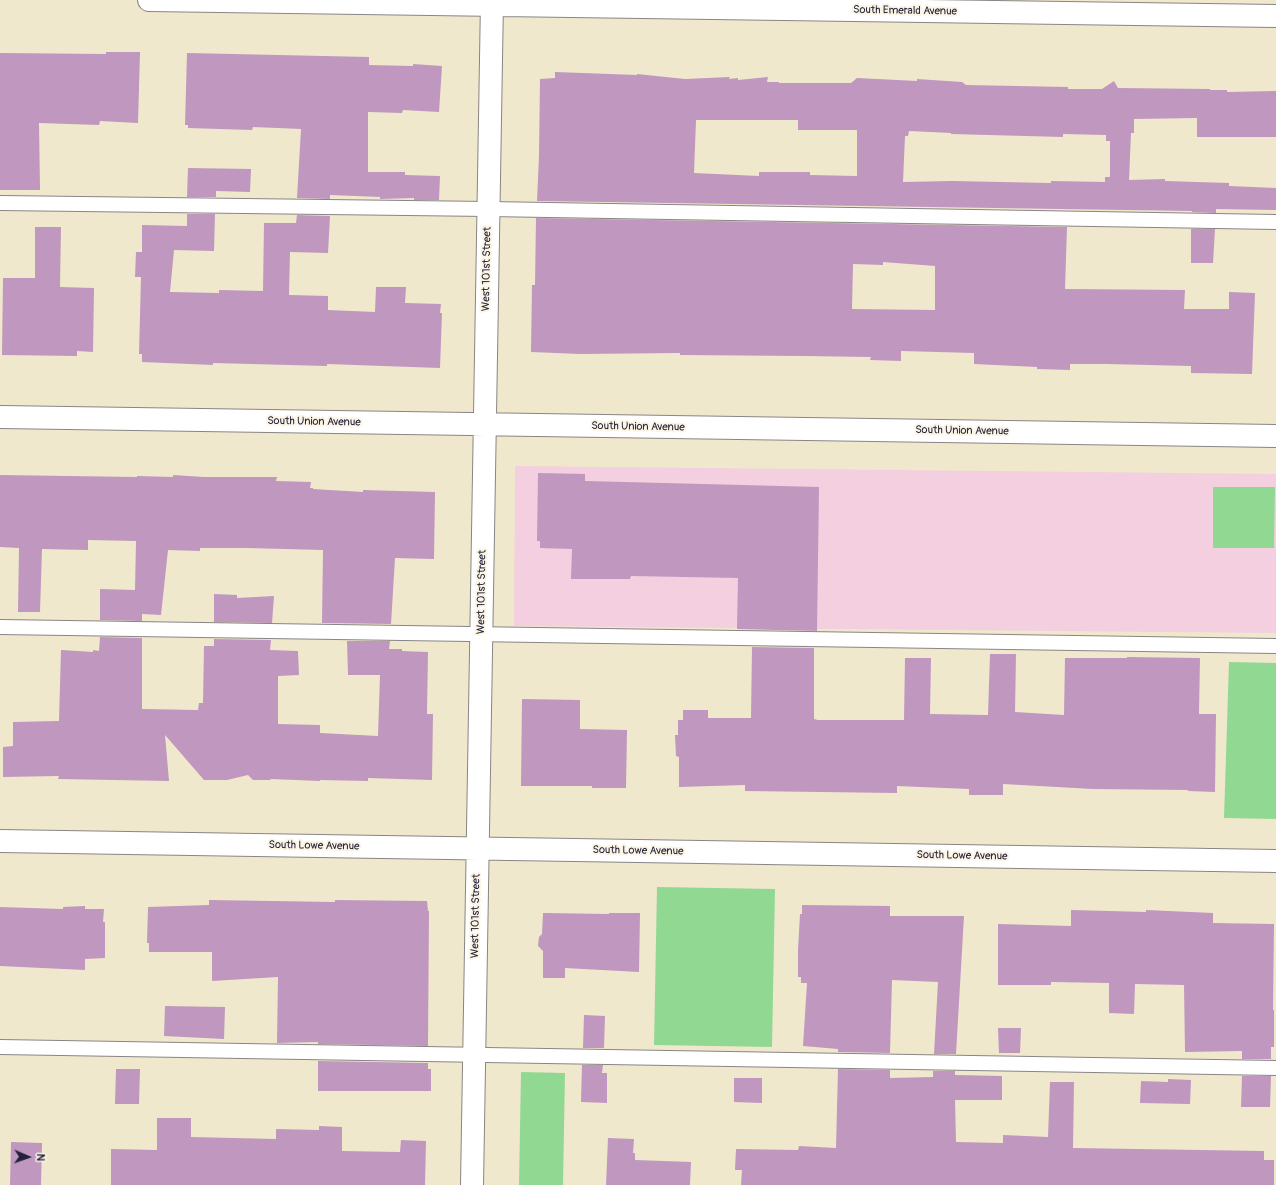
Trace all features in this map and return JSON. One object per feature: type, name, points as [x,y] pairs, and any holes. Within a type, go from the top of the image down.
[{"type":"street","name":"South Emerald Avenue","points":[[149,0],[492,2],[1276,16]]},
{"type":"street","name":"West 101st Street","points":[[472,1185],[492,2]]},
{"type":"street","name":"South Union Avenue","points":[[0,418],[1276,436]]},
{"type":"street","name":"South Lowe Avenue","points":[[0,841],[1276,861]]},
{"type":"lane","points":[[0,203],[488,209],[1276,222]]},
{"type":"lane","points":[[0,627],[1276,646]]},
{"type":"lane","points":[[0,1047],[1276,1068]]},
{"type":"shaded area","points":[[515,466],[1276,474],[1276,633],[514,626]]},
{"type":"green space","points":[[1213,487],[1275,487],[1274,548],[1213,548]]},
{"type":"green space","points":[[1229,662],[1276,663],[1276,819],[1224,818]]},
{"type":"green space","points":[[657,887],[775,889],[772,1047],[654,1045]]},
{"type":"green space","points":[[521,1072],[565,1073],[563,1185],[519,1185]]},
{"type":"building","points":[[106,52],[140,52],[138,123],[100,121],[99,125],[39,123],[40,190],[0,190],[0,53],[106,54]]},
{"type":"building","points":[[187,53],[369,57],[369,65],[413,66],[413,64],[442,66],[439,112],[403,110],[402,113],[368,112],[368,172],[405,172],[405,175],[440,176],[439,200],[414,200],[414,198],[380,199],[380,197],[330,195],[330,199],[297,198],[301,129],[253,127],[252,130],[188,128],[188,125],[185,125]]},
{"type":"building","points":[[555,72],[637,74],[685,79],[730,77],[729,79],[738,78],[738,80],[768,77],[767,82],[779,83],[851,83],[857,78],[917,81],[917,79],[962,82],[966,85],[1068,87],[1068,89],[1102,89],[1114,81],[1118,88],[1210,89],[1227,90],[1227,92],[1276,91],[1276,137],[1197,137],[1197,118],[1134,119],[1134,133],[1131,133],[1129,180],[1165,179],[1165,181],[1229,183],[1229,186],[1276,188],[1276,210],[1216,209],[1216,213],[1192,211],[537,201],[540,79],[555,78]],"holes":[[[696,120],[798,120],[798,130],[857,130],[857,176],[810,175],[810,172],[759,172],[759,176],[694,173]],[[909,131],[951,134],[1063,137],[1063,134],[1106,135],[1106,141],[1110,141],[1110,177],[1105,177],[1105,182],[903,182],[905,136],[908,136]]]},
{"type":"building","points":[[188,168],[251,169],[250,192],[216,191],[216,197],[187,197]]},
{"type":"building","points":[[187,214],[215,214],[214,251],[174,250],[170,292],[219,293],[219,290],[263,291],[264,223],[296,223],[297,215],[330,216],[328,253],[290,252],[289,295],[328,296],[328,310],[375,312],[376,287],[406,287],[405,303],[441,304],[440,368],[327,364],[327,366],[213,363],[213,365],[142,362],[142,354],[139,354],[141,277],[135,277],[136,252],[142,252],[142,225],[187,226]]},
{"type":"building","points":[[536,218],[1067,227],[1065,289],[1185,290],[1184,309],[1229,309],[1229,292],[1255,293],[1252,374],[1191,373],[1191,366],[1107,364],[1070,364],[1070,370],[1037,369],[1037,367],[974,364],[974,353],[901,351],[901,361],[870,360],[871,357],[680,355],[680,353],[580,354],[531,352],[532,285],[535,285]],"holes":[[[883,262],[935,266],[935,310],[852,309],[853,264],[883,265]]]},
{"type":"building","points":[[35,227],[61,227],[60,287],[94,288],[93,352],[77,351],[77,356],[2,355],[3,278],[35,278]]},
{"type":"building","points":[[1191,229],[1215,229],[1213,263],[1191,263]]},
{"type":"building","points":[[538,473],[585,474],[585,481],[819,487],[817,631],[737,629],[738,578],[631,576],[630,579],[571,579],[572,549],[540,548],[540,541],[537,541]]},
{"type":"building","points":[[0,475],[173,477],[173,475],[204,477],[277,477],[276,481],[311,482],[310,488],[313,489],[363,492],[363,490],[435,492],[434,559],[395,558],[391,624],[322,623],[323,550],[200,548],[200,551],[168,550],[161,615],[142,614],[142,621],[100,620],[100,589],[135,590],[136,541],[88,540],[88,550],[42,549],[40,612],[18,612],[19,548],[0,547]]},
{"type":"building","points":[[214,594],[237,595],[237,598],[274,596],[272,623],[214,622]]},
{"type":"building","points":[[100,637],[142,638],[142,709],[198,710],[199,703],[203,703],[204,646],[214,646],[214,639],[271,640],[270,650],[298,651],[299,675],[278,676],[278,724],[320,725],[320,733],[378,736],[380,675],[348,675],[347,641],[390,641],[389,649],[428,652],[427,714],[433,714],[432,780],[368,778],[368,781],[253,780],[248,775],[227,780],[204,780],[165,735],[169,781],[58,779],[59,776],[3,777],[3,747],[13,746],[13,722],[59,721],[61,650],[99,651]]},
{"type":"building","points":[[752,647],[814,648],[814,719],[818,720],[904,720],[905,658],[931,658],[930,714],[988,715],[990,654],[1016,654],[1015,712],[1064,715],[1065,658],[1200,658],[1199,714],[1216,714],[1215,792],[1188,790],[1093,789],[1003,784],[1003,795],[969,795],[969,789],[897,786],[897,793],[745,791],[745,785],[679,787],[679,757],[676,756],[675,735],[678,735],[678,720],[683,720],[683,710],[708,710],[708,718],[751,718]]},
{"type":"building","points":[[522,699],[580,700],[580,729],[627,730],[626,788],[592,788],[592,786],[521,786]]},
{"type":"building","points":[[209,900],[335,902],[335,900],[427,901],[429,911],[428,1046],[318,1044],[318,1042],[277,1043],[278,977],[212,981],[212,952],[149,952],[149,943],[147,943],[148,907],[209,905]]},
{"type":"building","points":[[802,905],[890,906],[890,916],[964,916],[956,1054],[934,1054],[938,982],[892,980],[890,1053],[838,1052],[838,1049],[803,1046],[807,983],[801,983],[801,977],[798,977],[800,914],[802,914]]},
{"type":"building","points":[[85,906],[85,909],[104,909],[103,922],[105,922],[105,958],[85,959],[85,970],[0,966],[0,907],[63,909],[63,907]]},
{"type":"building","points":[[1071,910],[1146,912],[1146,910],[1213,913],[1213,923],[1274,924],[1274,1047],[1271,1047],[1271,1059],[1242,1059],[1242,1051],[1185,1052],[1184,985],[1135,984],[1134,1014],[1109,1013],[1109,983],[1051,982],[1051,985],[998,985],[998,924],[1071,926]]},
{"type":"building","points":[[543,913],[640,913],[639,972],[565,968],[565,978],[543,978],[543,951],[538,946],[539,937],[542,934]]},
{"type":"building","points":[[165,1006],[225,1007],[224,1039],[164,1036]]},
{"type":"building","points":[[584,1015],[605,1016],[604,1048],[583,1048]]},
{"type":"building","points":[[998,1028],[1021,1028],[1020,1053],[999,1053]]},
{"type":"building","points":[[318,1061],[428,1063],[428,1069],[431,1069],[431,1091],[318,1091]]},
{"type":"building","points":[[582,1065],[603,1065],[602,1073],[607,1073],[607,1103],[581,1102]]},
{"type":"building","points":[[116,1069],[140,1069],[139,1104],[115,1104]]},
{"type":"building","points":[[838,1069],[890,1070],[890,1078],[933,1077],[933,1071],[955,1071],[955,1075],[1002,1076],[1002,1100],[955,1100],[956,1142],[1003,1143],[1003,1135],[1048,1137],[1050,1082],[1074,1082],[1073,1148],[1264,1151],[1264,1160],[1274,1160],[1274,1185],[741,1185],[742,1170],[735,1170],[736,1149],[798,1150],[799,1146],[836,1148]]},
{"type":"building","points":[[1242,1076],[1271,1076],[1270,1107],[1241,1107]]},
{"type":"building","points":[[734,1078],[762,1078],[762,1103],[734,1102]]},
{"type":"building","points":[[1168,1079],[1191,1080],[1190,1104],[1140,1103],[1141,1081],[1168,1082]]},
{"type":"building","points":[[157,1118],[191,1118],[191,1137],[276,1139],[276,1129],[319,1130],[319,1126],[342,1127],[342,1151],[400,1152],[401,1140],[426,1141],[425,1185],[111,1185],[111,1149],[157,1150]]},
{"type":"building","points":[[608,1138],[634,1139],[633,1153],[635,1153],[635,1160],[691,1162],[690,1185],[606,1185]]},
{"type":"building","points":[[11,1142],[42,1143],[41,1185],[10,1185]]}]
